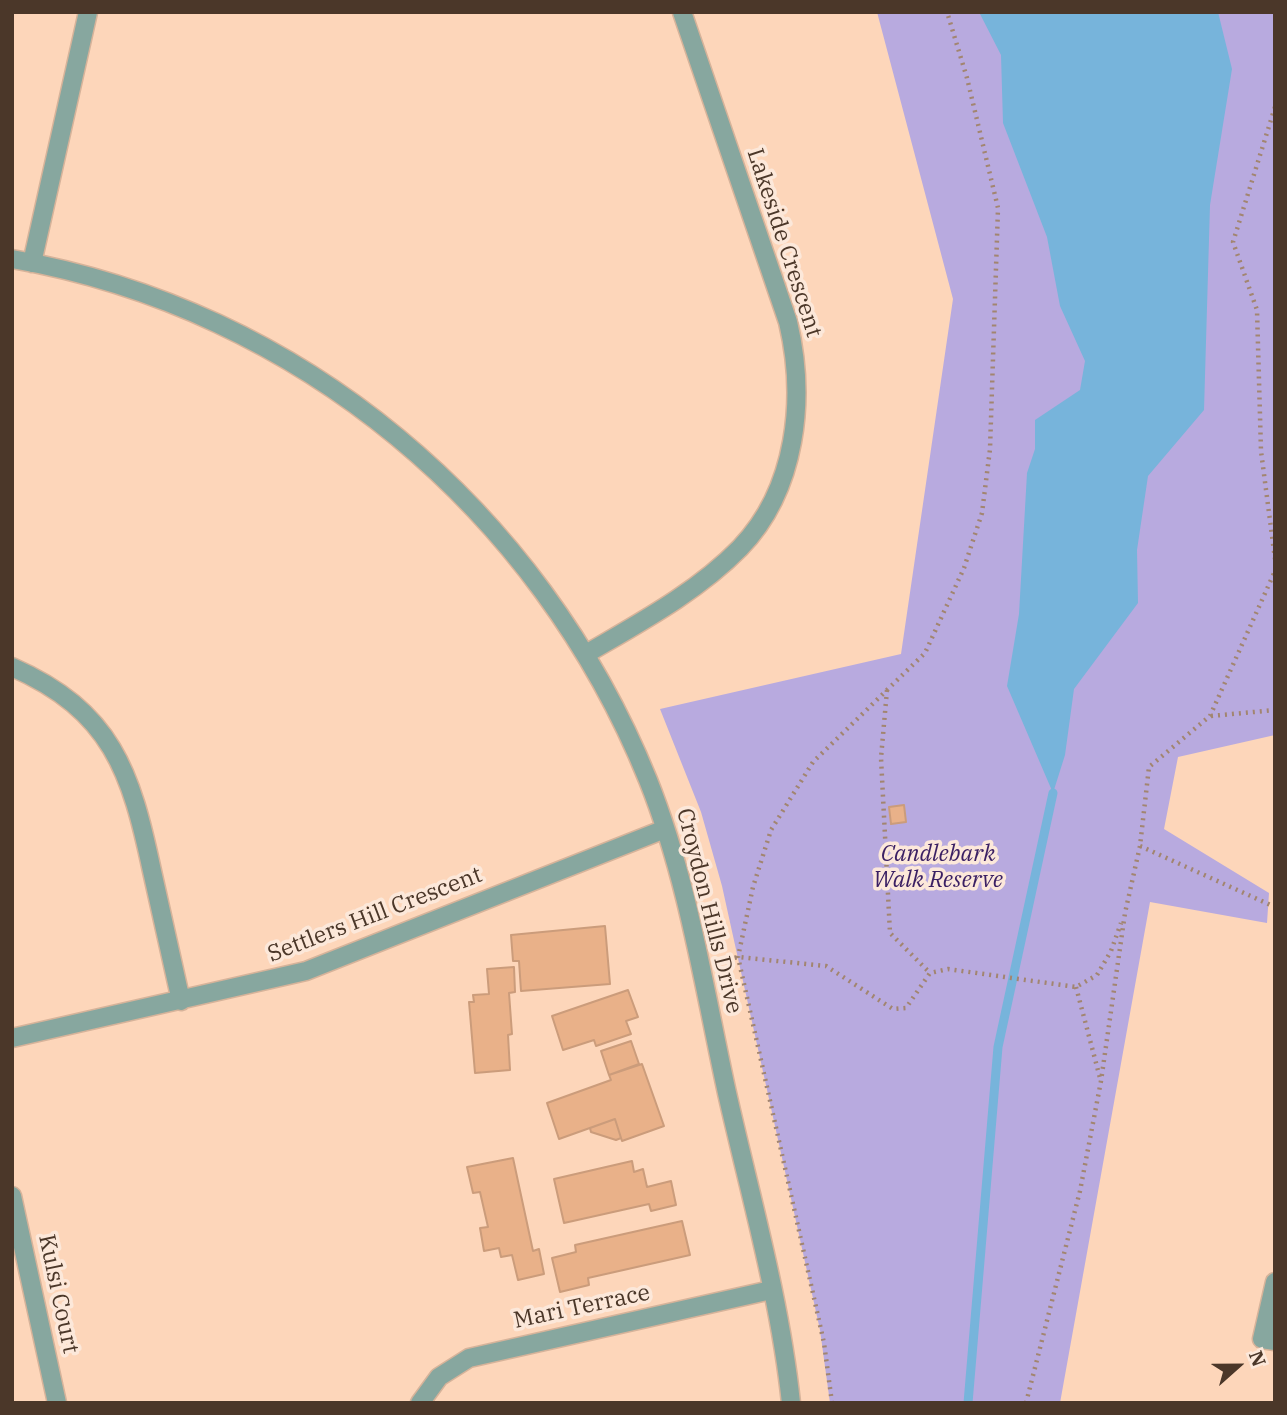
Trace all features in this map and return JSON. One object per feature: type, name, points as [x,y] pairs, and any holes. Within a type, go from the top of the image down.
[{"type":"street","points":[[32,263],[88,12]]},
{"type":"street","name":"Lakeside Crescent","points":[[586,654],[669,603],[740,547],[772,498],[786,462],[796,419],[797,370],[788,322],[682,12]]},
{"type":"street","name":"Croydon Hills Drive","points":[[12,259],[119,284],[217,321],[266,346],[359,405],[432,465],[480,513],[541,586],[586,654],[631,739],[665,829],[685,897],[771,1290],[791,1403]]},
{"type":"street","points":[[12,667],[57,691],[80,709],[99,730],[126,772],[139,812],[181,1001]]},
{"type":"street","name":"Settlers Hill Crescent","points":[[12,1038],[306,971],[665,829]]},
{"type":"street","name":"Kulsi Court","points":[[12,1196],[57,1403]]},
{"type":"street","points":[[1275,1282],[1262,1339],[1275,1341]]},
{"type":"street","name":"Mari Terrace","points":[[420,1403],[439,1377],[469,1358],[771,1290]]},
{"type":"path","points":[[832,1403],[824,1343],[738,957],[753,887],[771,830],[813,762],[925,653],[964,568],[982,513],[990,449],[999,208],[967,78],[947,12]]},
{"type":"path","points":[[1275,107],[1233,242],[1257,310],[1261,450],[1275,559]]},
{"type":"path","points":[[1026,1403],[1080,1191],[1101,1080],[1125,913],[1140,846],[1149,767],[1210,716],[1275,571]]},
{"type":"path","points":[[887,689],[881,758],[890,933],[930,973]]},
{"type":"path","points":[[1210,716],[1275,710]]},
{"type":"path","points":[[1140,846],[1275,906]]},
{"type":"path","points":[[700,967],[738,957],[826,966],[893,1009],[906,1008],[930,973],[948,970],[1049,986],[1076,987],[1097,975],[1111,951],[1125,913]]},
{"type":"path","points":[[1076,987],[1101,1080]]},
{"type":"green space","name":"Candlebark Walk Reserve","points":[[877,12],[1275,12],[1275,735],[1178,757],[1164,829],[1269,893],[1267,923],[1150,902],[1060,1403],[830,1403],[820,1330],[722,886],[701,812],[660,709],[901,654],[953,299]]},
{"type":"water","points":[[979,12],[1218,12],[1232,69],[1210,205],[1204,410],[1148,476],[1137,550],[1138,603],[1074,689],[1065,755],[1053,793],[1007,686],[1019,614],[1027,473],[1035,449],[1035,420],[1080,390],[1085,361],[1060,306],[1047,237],[1003,123],[1001,55]]},
{"type":"building","points":[[904,805],[906,822],[891,824],[889,807]]},
{"type":"building","points":[[605,926],[610,984],[521,991],[519,961],[513,961],[511,935]]},
{"type":"building","points":[[514,967],[515,992],[509,993],[512,1034],[508,1035],[510,1070],[475,1073],[469,1002],[474,1002],[473,995],[489,994],[487,969]]},
{"type":"building","points":[[628,990],[638,1017],[626,1021],[631,1034],[596,1046],[594,1040],[563,1050],[552,1016]]},
{"type":"building","points":[[631,1041],[639,1064],[609,1075],[601,1051]]},
{"type":"building","points":[[642,1064],[664,1126],[622,1141],[615,1119],[559,1139],[547,1103],[611,1080],[609,1075]]},
{"type":"building","points":[[615,1119],[621,1138],[616,1140],[591,1132],[590,1128]]},
{"type":"building","points":[[513,1158],[533,1251],[539,1249],[544,1274],[518,1280],[512,1255],[501,1257],[499,1248],[484,1251],[480,1228],[488,1227],[480,1192],[473,1193],[467,1167]]},
{"type":"building","points":[[632,1161],[634,1172],[643,1169],[647,1187],[671,1181],[676,1205],[651,1211],[649,1204],[564,1223],[554,1179]]},
{"type":"building","points":[[682,1221],[690,1255],[588,1278],[589,1285],[560,1292],[552,1258],[576,1252],[575,1245]]},
{"type":"waterway","points":[[968,1403],[998,1047],[1053,793]]}]
